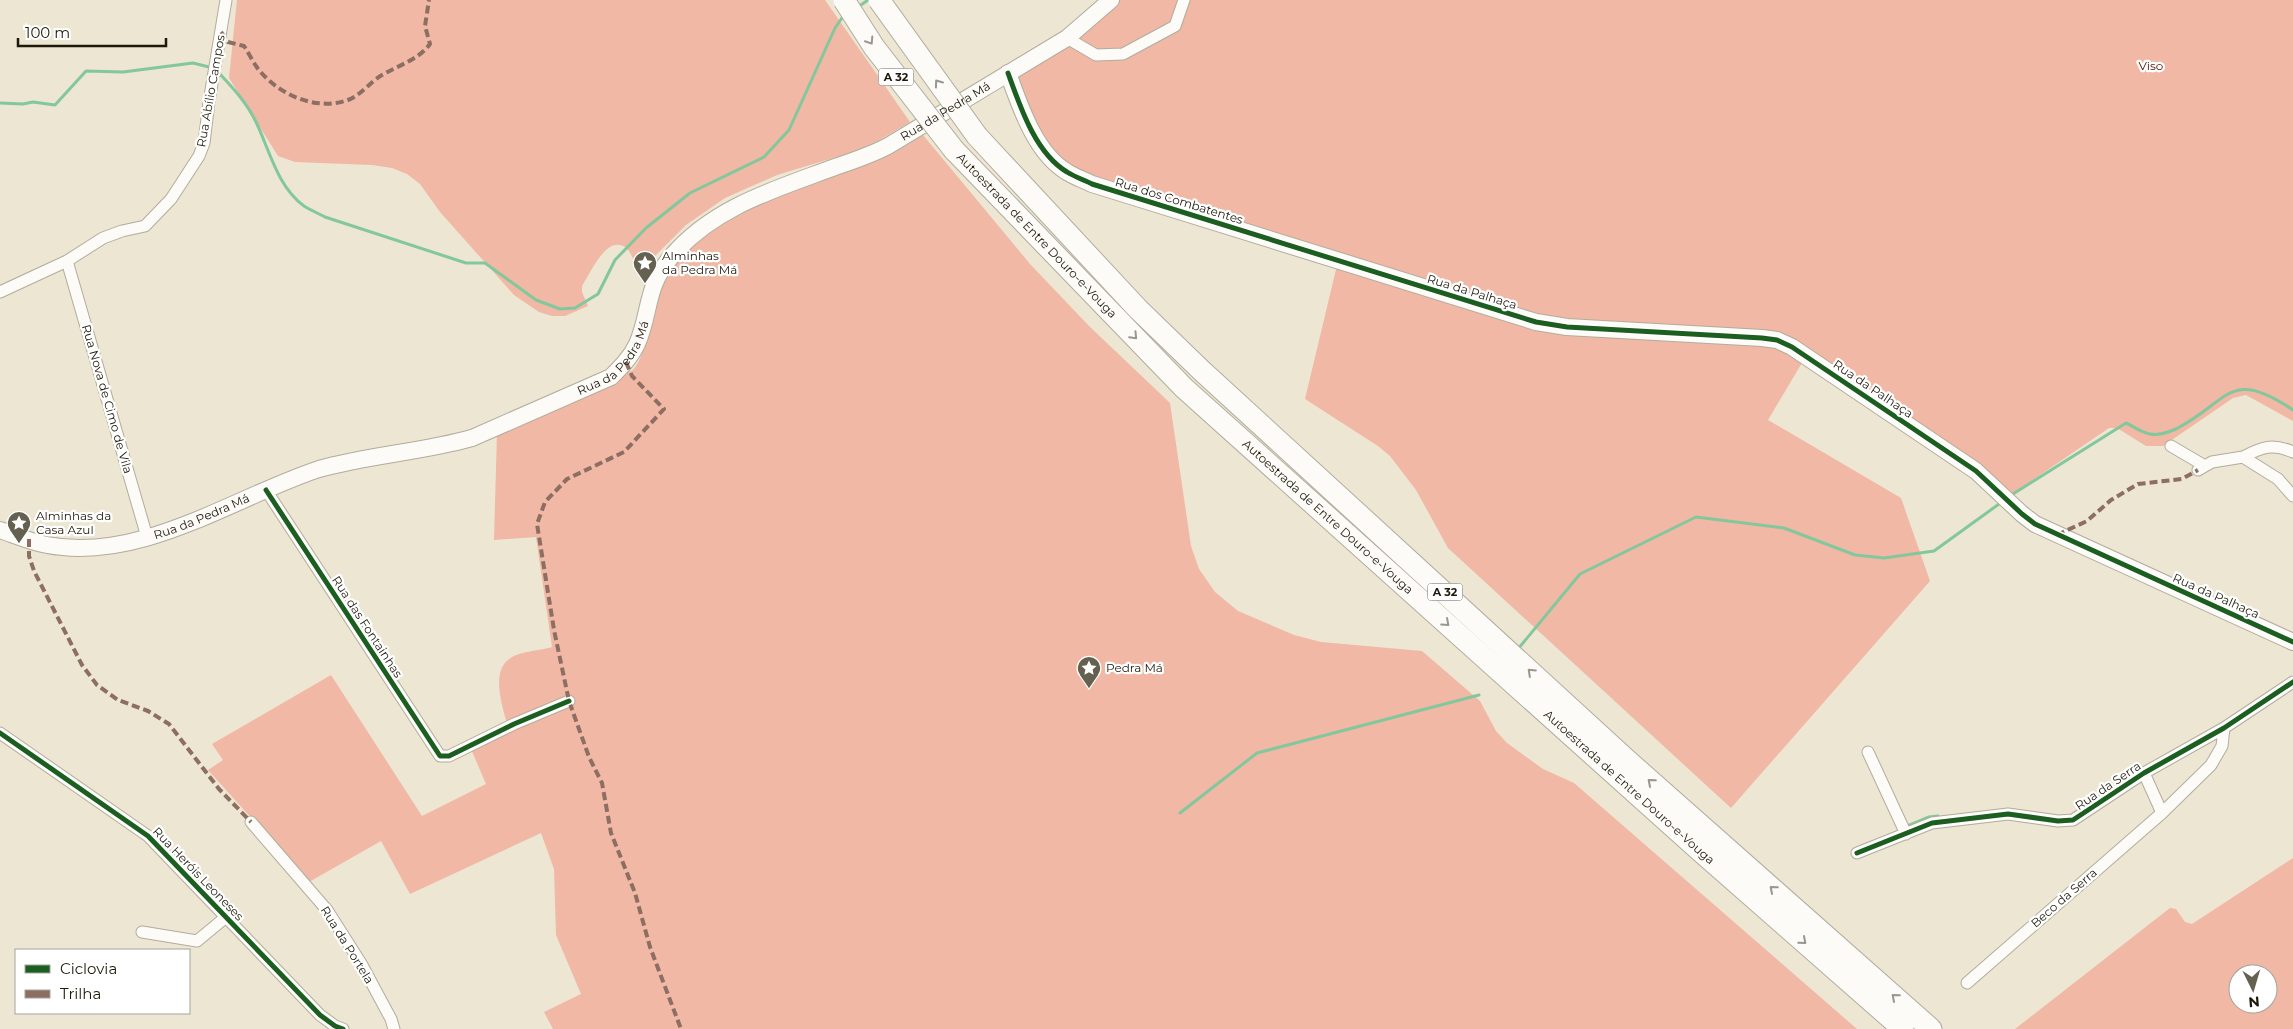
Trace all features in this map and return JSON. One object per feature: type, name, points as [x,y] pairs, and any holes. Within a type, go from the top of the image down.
[{"type":"highway","name":"Autoestrada de Entre Douro-e-Vouga","points":[[844,0],[874,47],[954,150],[1184,388],[1699,850],[1903,1029]]},
{"type":"highway","name":"Autoestrada de Entre Douro-e-Vouga","points":[[879,0],[977,136],[1138,309],[1202,371],[1628,761],[1931,1029]]},
{"type":"street","name":"Rua Abílio Campos","points":[[0,292],[67,261],[103,238],[122,230],[145,226],[171,199],[199,156],[204,143],[226,0]]},
{"type":"street","name":"Rua da Pedra Má","points":[[0,530],[47,545],[84,548],[147,538],[194,522],[302,474],[339,463],[448,445],[472,438],[611,376],[626,362],[637,344],[650,295],[663,267],[681,246],[706,225],[727,211],[765,193],[878,152],[1067,38],[1111,0]]},
{"type":"street","points":[[1067,38],[1096,55],[1123,54],[1176,26],[1184,0]]},
{"type":"street","name":"Rua dos Combatentes","points":[[1008,73],[1034,134],[1043,149],[1066,172],[1092,184],[1399,279]]},
{"type":"street","name":"Rua Nova de Cimo de Vila","points":[[67,261],[147,538]]},
{"type":"street","name":"Rua da Palhaça","points":[[1399,279],[1544,324],[1778,340],[1792,346],[1976,471],[2035,524],[2293,642]]},
{"type":"street","points":[[2171,446],[2201,468],[2212,462],[2243,457],[2261,448],[2281,447],[2293,452]]},
{"type":"street","points":[[2243,457],[2278,479],[2293,496]]},
{"type":"street","name":"Rua das Fontainhas","points":[[266,490],[440,756],[449,756],[514,724],[569,701]]},
{"type":"street","name":"Rua da Serra","points":[[1857,853],[1932,823],[2008,814],[2058,821],[2073,820],[2144,773],[2224,728],[2293,682]]},
{"type":"street","name":"Beco da Serra","points":[[1967,983],[2162,813],[2211,765],[2222,746],[2224,728]]},
{"type":"street","name":"Rua Heróis Leoneses","points":[[0,733],[148,836],[320,1015],[335,1026],[343,1029]]},
{"type":"street","points":[[1868,752],[1906,834]]},
{"type":"street","points":[[2144,773],[2162,813]]},
{"type":"street","name":"Rua da Portela","points":[[251,822],[327,910],[362,964],[391,1018],[394,1029]]},
{"type":"street","points":[[142,932],[197,941],[226,917]]},
{"type":"green space","points":[[237,0],[825,0],[910,122],[866,148],[777,175],[725,198],[686,225],[639,272],[625,247],[611,246],[599,257],[582,286],[582,292],[588,306],[565,316],[552,316],[539,312],[514,295],[440,212],[420,184],[407,174],[392,168],[372,165],[295,162],[278,156],[229,78]]},
{"type":"green space","name":"Viso","points":[[1111,0],[2293,0],[2293,421],[2246,395],[2233,398],[2163,446],[2146,446],[2117,428],[2109,428],[2008,497],[1806,356],[1768,420],[1901,498],[1930,581],[1731,808],[1448,548],[1416,490],[1390,456],[1378,446],[1305,399],[1339,257],[1092,184],[1043,149],[1008,73]]},
{"type":"green space","points":[[923,135],[1030,264],[1089,326],[1170,403],[1191,546],[1199,569],[1215,592],[1238,611],[1294,635],[1321,642],[1422,651],[1480,701],[1496,731],[1507,743],[1543,769],[1574,783],[1857,1029],[553,1029],[544,1012],[581,994],[556,935],[554,869],[541,833],[410,894],[381,841],[309,882],[208,770],[223,760],[212,744],[331,675],[422,816],[486,784],[471,749],[509,730],[499,684],[503,666],[508,660],[517,655],[552,647],[536,537],[494,540],[497,433],[633,370],[642,353],[661,287],[665,280],[678,262],[699,240],[722,223],[773,197],[883,158]]},
{"type":"green space","points":[[2293,858],[2293,1029],[2015,1029],[2170,908],[2176,909],[2185,922],[2192,924]]},
{"type":"waterway","points":[[858,7],[868,0]]},
{"type":"waterway","points":[[219,73],[248,108],[287,189],[304,206],[325,217],[466,263],[485,263],[536,300],[560,309],[575,308],[598,294],[615,260],[646,228],[690,193],[764,157],[789,130],[835,28],[844,15]]},
{"type":"waterway","points":[[0,103],[23,104],[33,102],[55,105],[86,71],[123,72],[193,63],[209,67]]},
{"type":"waterway","points":[[2013,494],[2126,423],[2147,433],[2167,432],[2194,419],[2230,393],[2242,390],[2255,391],[2272,397],[2293,410]]},
{"type":"waterway","points":[[1518,649],[1580,574],[1696,517],[1784,528],[1855,555],[1884,558],[1934,551],[1999,504]]},
{"type":"waterway","points":[[1180,813],[1257,753],[1479,695]]},
{"type":"waterway","points":[[1905,827],[1929,817],[1938,816]]},
{"type":"marked path","points":[[221,32],[228,42],[244,46],[264,76],[285,92],[309,102],[335,103],[352,98],[388,71],[414,58],[425,50],[430,44],[425,26],[429,0]]},
{"type":"marked path","points":[[626,362],[632,376],[664,409],[624,452],[567,479],[545,502],[537,524],[554,630],[569,701],[589,757],[602,783],[611,833],[635,893],[650,947],[681,1029]]},
{"type":"marked path","points":[[2057,535],[2087,521],[2111,500],[2138,484],[2182,479],[2198,470]]},
{"type":"marked path","points":[[29,539],[29,556],[34,571],[82,665],[97,685],[118,700],[148,711],[169,724],[219,789],[251,822]]},
{"type":"cycle path","points":[[1008,73],[1037,141],[1056,164],[1076,177],[1092,184],[1536,322],[1567,327],[1777,340],[1792,347],[1976,471],[2035,524],[2293,642]]},
{"type":"cycle path","points":[[266,490],[440,756],[449,756],[514,724],[569,701]]},
{"type":"cycle path","points":[[1857,853],[1932,823],[2008,814],[2058,821],[2073,820],[2144,773],[2224,728],[2293,682]]},
{"type":"cycle path","points":[[0,733],[148,836],[320,1015],[335,1026],[343,1029]]},
{"type":"place","name":"Alminhas da Pedra Má","points":[[645,284]]},
{"type":"place","name":"Alminhas da Casa Azul","points":[[19,544]]},
{"type":"place","name":"Pedra Má","points":[[1089,689]]}]
